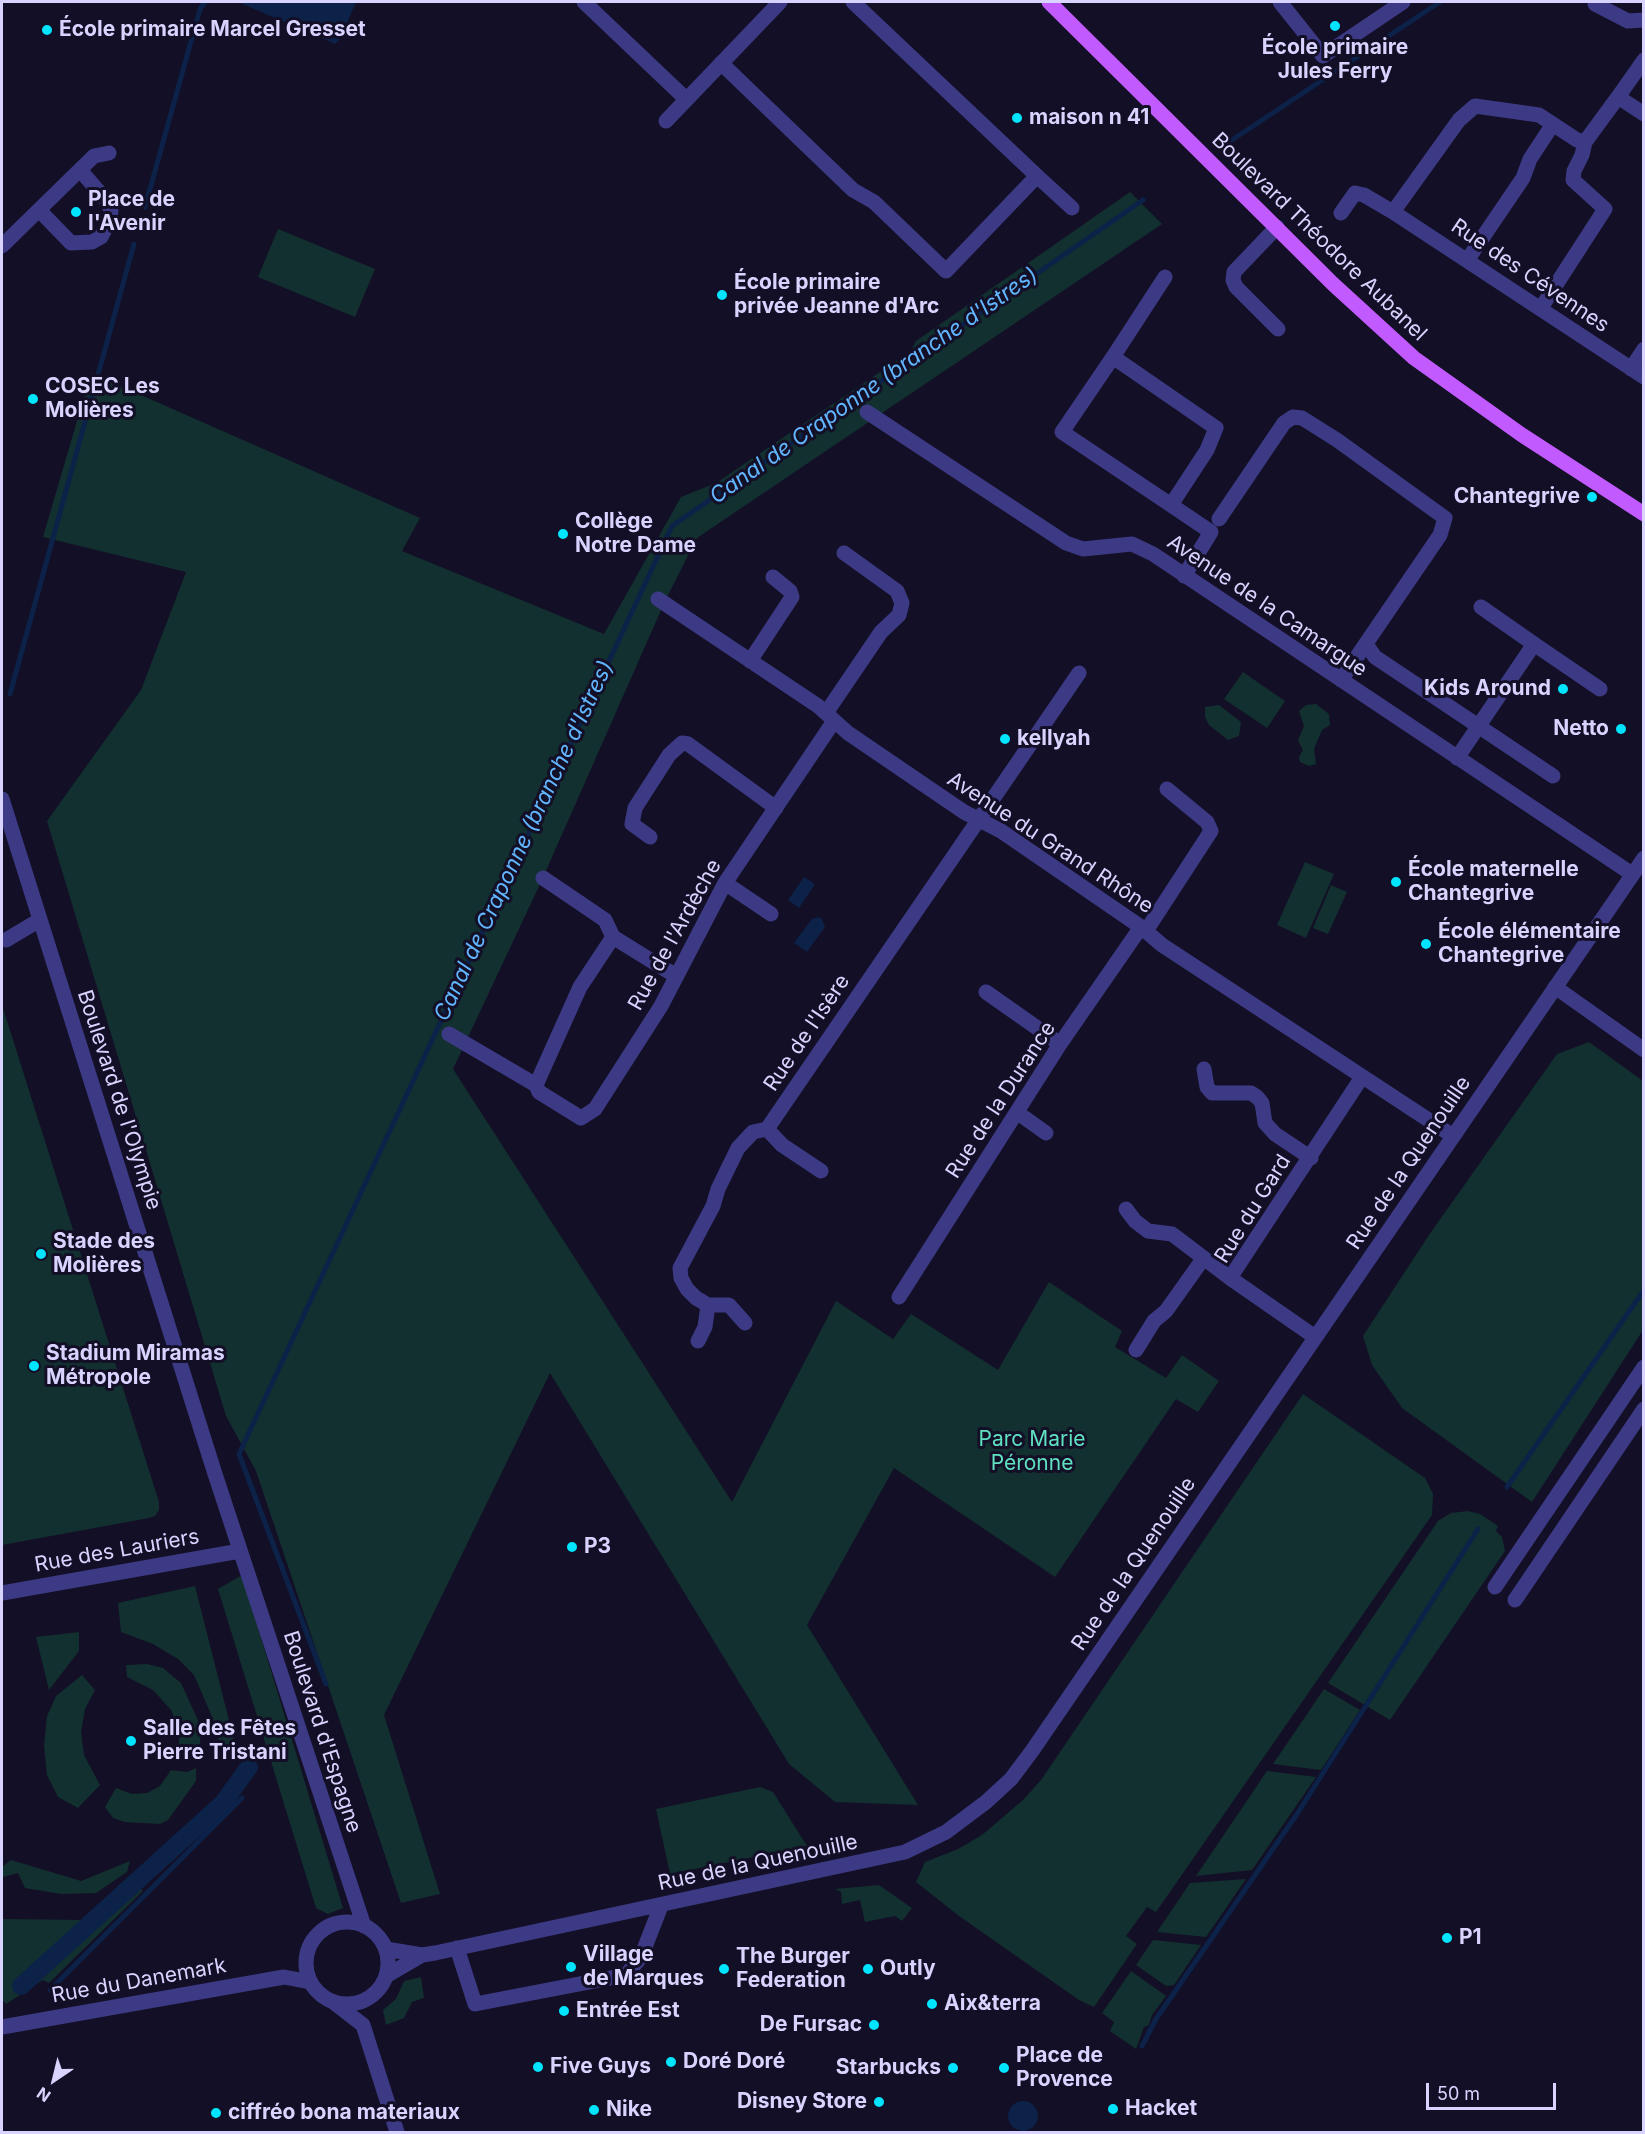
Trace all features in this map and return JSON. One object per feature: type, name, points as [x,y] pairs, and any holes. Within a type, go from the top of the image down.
[{"type":"main road","name":"Boulevard Théodore Aubanel","points":[[1048,2],[1333,284],[1414,358],[1522,435],[1644,514]]},
{"type":"street","points":[[584,2],[686,99]]},
{"type":"street","points":[[666,121],[780,2]]},
{"type":"street","points":[[853,2],[1072,208]]},
{"type":"street","points":[[1280,2],[1323,56],[1404,2]]},
{"type":"street","points":[[1595,4],[1628,21],[1644,20]]},
{"type":"street","points":[[1541,308],[1605,209],[1574,180],[1574,171],[1582,155],[1585,142],[1644,60]]},
{"type":"street","points":[[721,63],[853,190],[874,201],[942,275],[1037,176]]},
{"type":"street","points":[[1618,97],[1644,114]]},
{"type":"street","points":[[1393,212],[1459,120],[1475,106],[1539,116],[1577,140],[1585,142]]},
{"type":"street","points":[[1468,259],[1523,178],[1530,159],[1553,124]]},
{"type":"street","points":[[2,246],[94,156],[110,153]]},
{"type":"street","points":[[39,210],[71,243],[92,242],[101,237],[110,220],[111,210],[106,200],[80,170]]},
{"type":"street","name":"Rue des Cévennes","points":[[1341,213],[1355,193],[1364,195],[1468,259],[1637,373]]},
{"type":"street","points":[[1277,227],[1234,272],[1233,280],[1236,287],[1278,329]]},
{"type":"street","points":[[1165,277],[1062,432],[1211,532],[1184,576]]},
{"type":"street","points":[[1637,373],[1644,349]]},
{"type":"street","points":[[1113,357],[1216,428],[1208,450],[1172,505]]},
{"type":"street","name":"Avenue de la Camargue","points":[[867,412],[1066,543],[1083,549],[1132,544],[1153,554],[1632,874]]},
{"type":"street","points":[[1219,519],[1284,423],[1293,417],[1302,418],[1337,440],[1440,512],[1445,518],[1440,535],[1341,680]]},
{"type":"street","name":"Rue de l'Ardèche","points":[[536,1085],[539,1092],[573,1114],[581,1118],[588,1116],[661,1006],[725,882],[776,808],[881,632],[899,615],[902,603],[897,591],[844,554]]},
{"type":"street","points":[[750,661],[792,597],[790,591],[773,577]]},
{"type":"street","name":"Avenue du Grand Rhône","points":[[658,599],[830,717],[848,733],[977,819],[1000,831],[1144,929],[1162,945],[1453,1136]]},
{"type":"street","points":[[1481,607],[1600,689]]},
{"type":"street","points":[[1366,644],[1375,657],[1553,776]]},
{"type":"street","points":[[1456,758],[1533,644]]},
{"type":"street","name":"Rue de l'Isère","points":[[708,1305],[687,1289],[681,1278],[680,1268],[713,1206],[718,1189],[738,1148],[753,1132],[768,1129],[977,819],[1079,673]]},
{"type":"street","points":[[650,837],[632,824],[634,808],[669,755],[682,743],[688,744],[776,808]]},
{"type":"street","name":"Rue de la Durance","points":[[899,1297],[1060,1044],[1144,929],[1211,831],[1207,822],[1167,789]]},
{"type":"street","name":"Boulevard de l'Olympie","points":[[2,799],[38,921],[240,1551]]},
{"type":"street","name":"Rue de la Quenouille","points":[[386,1976],[422,1955],[661,1906],[905,1852],[946,1832],[986,1802],[1011,1779],[1032,1751],[1644,858]]},
{"type":"street","points":[[543,878],[605,920],[613,937],[676,976]]},
{"type":"street","points":[[725,882],[771,914]]},
{"type":"street","points":[[6,940],[38,921]]},
{"type":"street","points":[[449,1034],[536,1085],[580,987],[613,937]]},
{"type":"street","points":[[1555,987],[1644,1050]]},
{"type":"street","points":[[986,992],[1060,1044]]},
{"type":"street","points":[[1204,1069],[1207,1088],[1212,1094],[1251,1093],[1257,1096],[1262,1103],[1265,1123],[1270,1129],[1311,1158]]},
{"type":"street","name":"Rue du Gard","points":[[1315,1336],[1230,1278],[1311,1158],[1362,1077]]},
{"type":"street","points":[[1018,1113],[1047,1133]]},
{"type":"street","points":[[768,1129],[782,1145],[821,1171]]},
{"type":"street","points":[[1126,1209],[1135,1221],[1148,1231],[1172,1234],[1230,1278]]},
{"type":"street","points":[[1136,1350],[1154,1321],[1166,1311],[1203,1259]]},
{"type":"street","points":[[698,1341],[705,1327],[708,1305],[729,1305],[745,1323]]},
{"type":"street","points":[[1495,1587],[1644,1367]]},
{"type":"street","points":[[1515,1600],[1644,1409]]},
{"type":"street","name":"Rue des Lauriers","points":[[2,1593],[240,1551]]},
{"type":"street","name":"Boulevard d'Espagne","points":[[240,1551],[364,1926]]},
{"type":"street","points":[[348,1923],[354,1898]]},
{"type":"street","points":[[458,1948],[475,2004],[626,1975],[641,1957],[661,1906]]},
{"type":"street","points":[[363,2025],[376,1991],[386,1976],[386,1949],[379,1937],[364,1926],[348,1923],[330,1925],[318,1933],[310,1944],[306,1957],[306,1970],[310,1982],[318,1992],[363,2025],[397,2133]]},
{"type":"street","name":"Rue de la Quenouille","points":[[386,1949],[422,1955]]},
{"type":"street","points":[[284,1977],[306,1957]]},
{"type":"street","name":"Rue du Danemark","points":[[2,2027],[284,1977],[310,1982]]},
{"type":"street","points":[[332,2001],[356,2003],[376,1991]]},
{"type":"green space","name":"Parc Marie Péronne","points":[[1130,192],[1162,224],[697,538],[666,599],[541,882],[453,1069],[732,1502],[836,1301],[893,1339],[911,1314],[998,1370],[1049,1282],[1122,1331],[1115,1347],[1166,1378],[1182,1355],[1219,1381],[1198,1412],[1176,1399],[1055,1577],[894,1468],[807,1625],[918,1805],[835,1802],[789,1764],[550,1373],[384,1715],[440,1894],[401,1903],[256,1471],[226,1416],[47,821],[141,690],[186,572],[43,537],[91,373],[420,518],[402,551],[604,634],[681,497],[716,483],[911,351],[916,341]]},
{"type":"green space","points":[[278,229],[375,269],[355,317],[258,277]]},
{"type":"green space","points":[[1243,672],[1285,701],[1267,728],[1224,699]]},
{"type":"green space","points":[[1316,704],[1329,714],[1330,725],[1322,730],[1314,749],[1316,764],[1309,766],[1300,762],[1299,757],[1303,750],[1298,740],[1304,726],[1299,711],[1306,705]]},
{"type":"green space","points":[[1219,705],[1241,722],[1239,736],[1228,740],[1209,725],[1205,717],[1205,707]]},
{"type":"green space","points":[[1305,862],[1334,874],[1306,938],[1277,925]]},
{"type":"green space","points":[[1331,885],[1347,892],[1328,934],[1313,928]]},
{"type":"green space","name":"Stade des Molières","points":[[2,1005],[159,1502],[159,1510],[155,1516],[149,1518],[2,1545]]},
{"type":"green space","points":[[1589,1042],[1643,1081],[1643,1330],[1532,1502],[1402,1408],[1372,1365],[1363,1336],[1429,1235],[1557,1054]]},
{"type":"green space","points":[[1303,1394],[1425,1478],[1433,1494],[1432,1515],[1156,1912],[1147,1907],[1126,1936],[1137,1944],[1094,2007],[1079,2000],[959,1916],[916,1882],[925,1862],[958,1849],[982,1835],[1023,1800],[1041,1780]]},
{"type":"green space","points":[[1468,1511],[1480,1514],[1498,1526],[1496,1531],[1502,1537],[1505,1551],[1390,1720],[1328,1683],[1438,1521],[1451,1513]]},
{"type":"green space","points":[[242,1575],[343,1908],[328,1914],[316,1908],[218,1589]]},
{"type":"green space","points":[[195,1586],[236,1748],[220,1749],[216,1726],[194,1675],[178,1659],[153,1644],[121,1632],[118,1603]]},
{"type":"green space","points":[[79,1632],[79,1651],[49,1690],[36,1637]]},
{"type":"green space","points":[[147,1664],[163,1668],[181,1683],[201,1727],[200,1745],[179,1748],[179,1730],[171,1710],[153,1690],[127,1677],[126,1665]]},
{"type":"green space","points":[[82,1675],[95,1690],[85,1709],[81,1732],[84,1755],[100,1785],[78,1808],[58,1797],[47,1775],[44,1746],[47,1716],[56,1696]]},
{"type":"green space","points":[[1324,1689],[1360,1710],[1321,1770],[1273,1764]]},
{"type":"green space","points":[[196,1768],[196,1781],[168,1820],[160,1824],[125,1822],[113,1818],[105,1807],[116,1788],[132,1794],[147,1793],[160,1786],[171,1770],[187,1772]]},
{"type":"green space","points":[[1267,1771],[1316,1777],[1252,1870],[1196,1876]]},
{"type":"green space","points":[[760,1787],[773,1792],[807,1846],[670,1874],[656,1809]]},
{"type":"green space","points":[[11,1860],[81,1881],[130,1861],[127,1872],[96,1893],[61,1894],[25,1888],[18,1873],[3,1877],[2,1885],[2,1867]]},
{"type":"green space","points":[[1246,1879],[1206,1937],[1157,1932],[1190,1883]]},
{"type":"green space","points":[[139,1885],[143,1891],[49,1983],[43,1980],[6,2004],[2,2000],[2,1919],[87,1920]]},
{"type":"green space","points":[[879,1885],[912,1908],[902,1921],[895,1916],[865,1922],[860,1900],[842,1904],[841,1892],[835,1889]]},
{"type":"green space","points":[[1153,1940],[1201,1945],[1174,1985],[1166,1986],[1136,1965]]},
{"type":"green space","points":[[1131,1971],[1166,1996],[1152,2015],[1149,2025],[1144,2027],[1136,2049],[1110,2031],[1114,2022],[1102,2013]]},
{"type":"green space","points":[[421,1977],[424,1998],[412,2002],[404,2018],[386,2025],[383,2010],[396,1999],[404,1981]]},
{"type":"water","points":[[238,2],[356,2],[340,39],[335,44]]},
{"type":"water","points":[[804,877],[815,884],[799,908],[788,900]]},
{"type":"water","points":[[818,917],[822,919],[825,927],[807,952],[794,943],[812,919]]},
{"type":"water","points":[[1023,2101],[1029,2102],[1037,2110],[1037,2122],[1029,2130],[1023,2131],[1017,2130],[1009,2122],[1008,2116],[1009,2110],[1017,2102]]},
{"type":"waterway","points":[[145,207],[200,9],[205,2]]},
{"type":"waterway","name":"Canal de Craponne (branche d'Istres)","points":[[1232,140],[1440,2]]},
{"type":"waterway","name":"Canal de Craponne (branche d'Istres)","points":[[326,1684],[239,1454],[672,526],[1143,200]]},
{"type":"waterway","points":[[10,694],[134,244]]},
{"type":"waterway","points":[[1507,1487],[1644,1290]]},
{"type":"waterway","points":[[1142,2046],[1156,2019],[1297,1814],[1478,1529]]},
{"type":"waterway","points":[[21,1986],[223,1803],[249,1767]]},
{"type":"waterway","name":"Canal de Craponne (branche d'Istres)","points":[[50,1990],[242,1798]]},
{"type":"place","name":"École primaire Jules Ferry","points":[[1335,26]]},
{"type":"place","name":"École primaire Marcel Gresset","points":[[47,30]]},
{"type":"place","name":"maison n 41","points":[[1017,118]]},
{"type":"place","name":"Place de l'Avenir","points":[[76,212]]},
{"type":"place","name":"École primaire privée Jeanne d'Arc","points":[[722,295]]},
{"type":"place","name":"COSEC Les Molières","points":[[33,399]]},
{"type":"place","name":"Chantegrive","points":[[1592,497]]},
{"type":"place","name":"Collège Notre Dame","points":[[563,534]]},
{"type":"place","name":"Kids Around","points":[[1563,689]]},
{"type":"place","name":"Netto","points":[[1621,729]]},
{"type":"place","name":"kellyah","points":[[1005,739]]},
{"type":"place","name":"École maternelle Chantegrive","points":[[1396,882]]},
{"type":"place","name":"École élémentaire Chantegrive","points":[[1426,944]]},
{"type":"place","name":"Stade des Molières","points":[[41,1254]]},
{"type":"place","name":"Stadium Miramas Métropole","points":[[34,1366]]},
{"type":"place","name":"P3","points":[[572,1547]]},
{"type":"place","name":"Salle des Fêtes Pierre Tristani","points":[[131,1741]]},
{"type":"place","name":"P1","points":[[1447,1938]]},
{"type":"place","name":"Village de Marques","points":[[571,1967]]},
{"type":"place","name":"The Burger Federation","points":[[724,1969]]},
{"type":"place","name":"Outly","points":[[868,1969]]},
{"type":"place","name":"Aix&terra","points":[[932,2004]]},
{"type":"place","name":"Entrée Est","points":[[564,2011]]},
{"type":"place","name":"De Fursac","points":[[874,2025]]},
{"type":"place","name":"Doré Doré","points":[[671,2062]]},
{"type":"place","name":"Five Guys","points":[[538,2067]]},
{"type":"place","name":"Starbucks","points":[[953,2068]]},
{"type":"place","name":"Place de Provence","points":[[1004,2068]]},
{"type":"place","name":"Disney Store","points":[[879,2102]]},
{"type":"place","name":"Hacket","points":[[1113,2109]]},
{"type":"place","name":"Nike","points":[[594,2110]]},
{"type":"place","name":"ciffréo bona materiaux","points":[[216,2113]]}]
